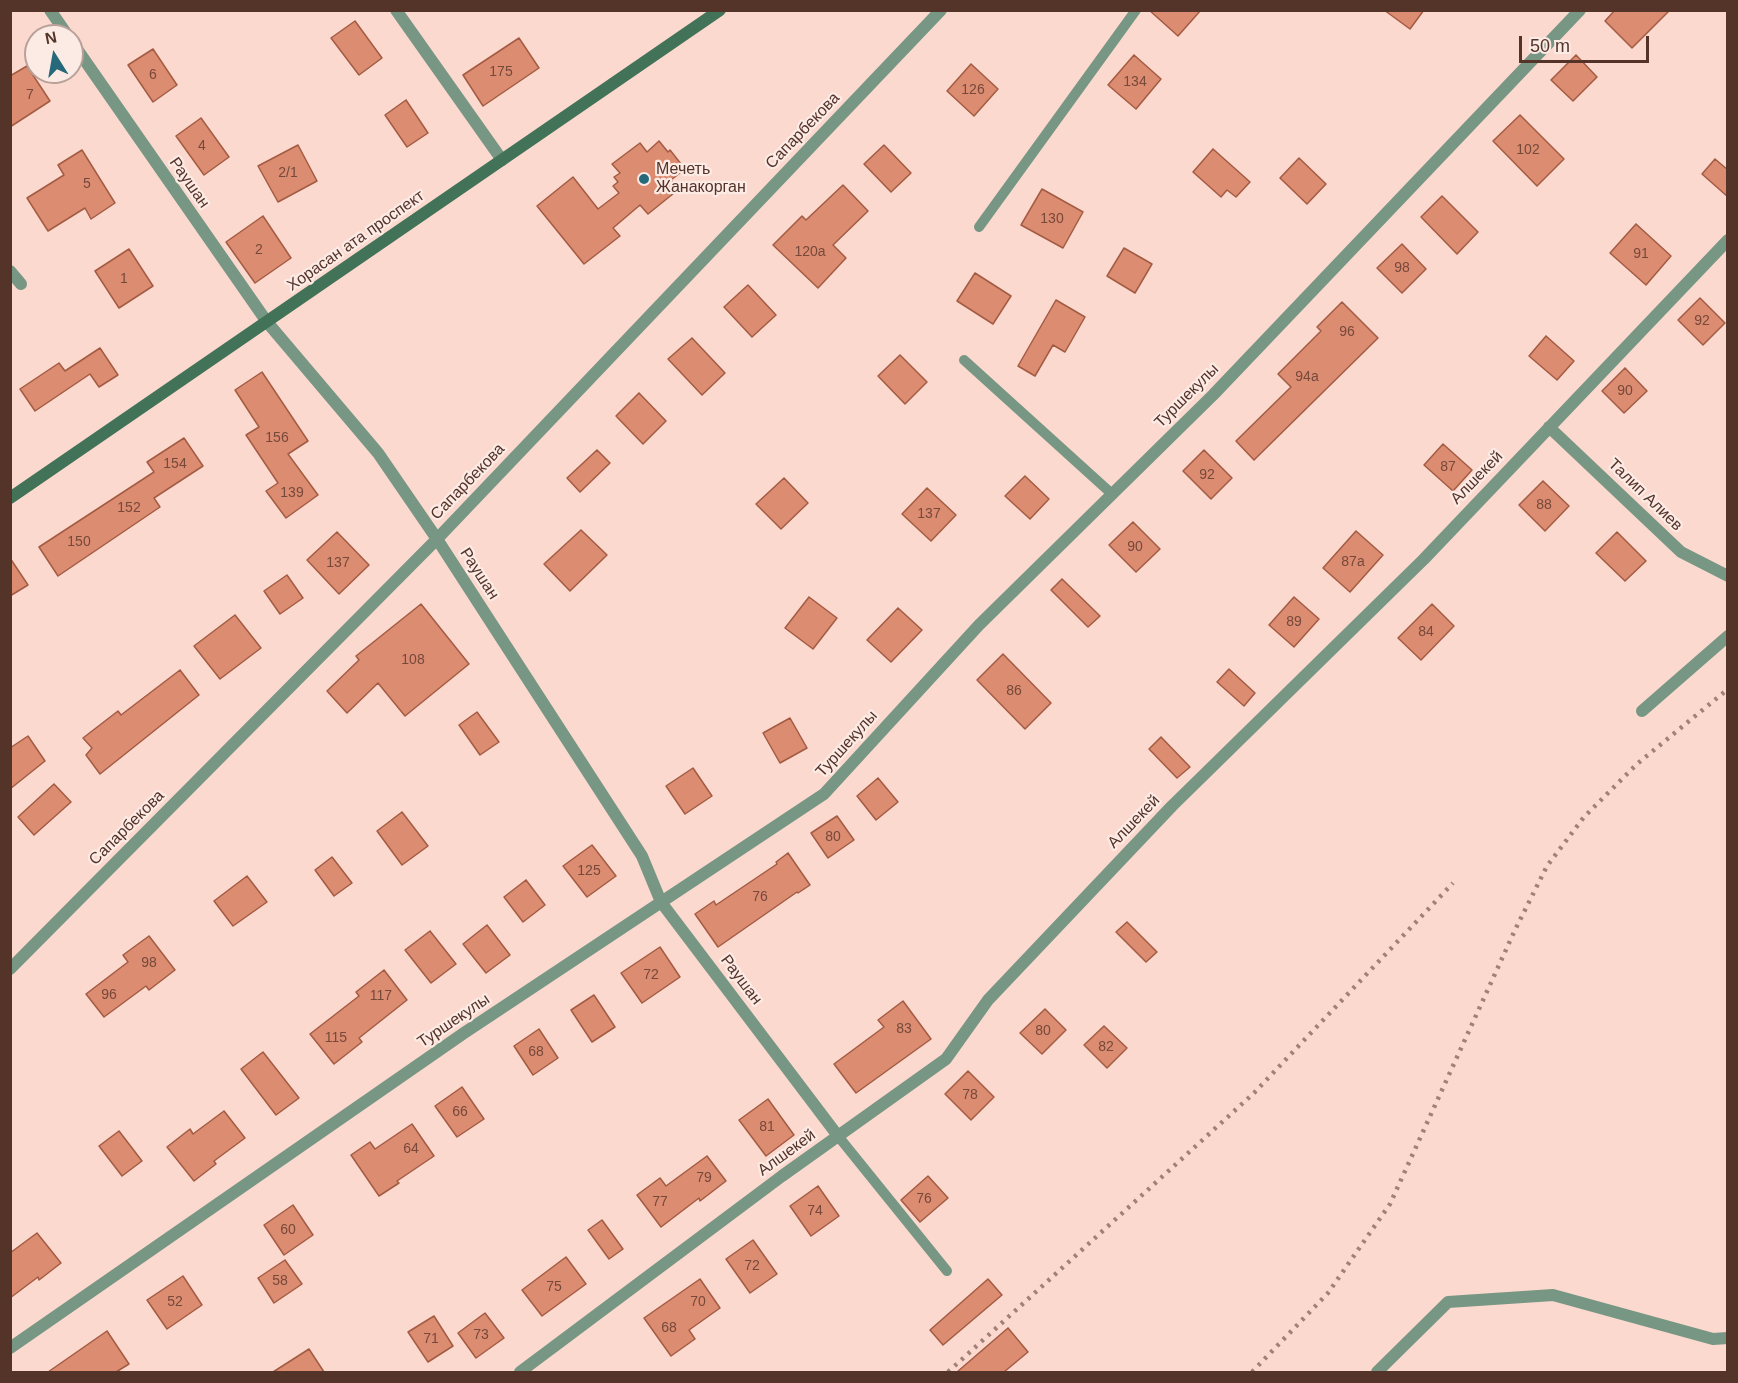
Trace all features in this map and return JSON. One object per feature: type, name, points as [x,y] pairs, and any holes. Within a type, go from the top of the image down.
[{"type":"main road","name":"Хорасан ата проспект","points":[[10,498],[720,10]]},
{"type":"street","points":[[50,10],[60,24]]},
{"type":"street","points":[[396,10],[502,160]]},
{"type":"street","name":"Сапарбекова","points":[[10,969],[437,539],[941,10]]},
{"type":"street","name":"Туршекулы","points":[[10,1348],[445,1047],[824,794],[979,625],[1213,395],[1580,10]]},
{"type":"street","name":"Раушан","points":[[84,59],[267,322],[378,453],[437,539],[642,856],[661,902],[837,1136]]},
{"type":"street","name":"Алшекей","points":[[520,1372],[837,1136],[946,1059],[988,1000],[1164,814],[1424,559],[1728,240]]},
{"type":"street","points":[[10,271],[21,284]]},
{"type":"street","name":"Талип Алиев","points":[[1549,427],[1681,552],[1728,576]]},
{"type":"street","points":[[1642,711],[1728,636]]},
{"type":"street","points":[[1377,1372],[1448,1302],[1553,1295],[1713,1339],[1728,1338]]},
{"type":"lane","points":[[979,227],[1136,10]]},
{"type":"lane","points":[[964,360],[1112,494]]},
{"type":"lane","points":[[837,1136],[947,1271]]},
{"type":"building","points":[[1149,10],[1201,10],[1178,36]]},
{"type":"building","points":[[1384,10],[1424,10],[1410,29]]},
{"type":"building","points":[[1615,10],[1670,10],[1632,48],[1605,21]]},
{"type":"building","points":[[355,21],[382,58],[359,75],[331,38]]},
{"type":"building","points":[[519,38],[539,68],[483,106],[463,75]]},
{"type":"building","points":[[153,49],[177,85],[153,102],[128,65]]},
{"type":"building","points":[[1134,55],[1161,79],[1136,109],[1108,85]]},
{"type":"building","points":[[1576,55],[1597,77],[1573,101],[1551,80]]},
{"type":"building","points":[[971,64],[998,89],[974,116],[947,91]]},
{"type":"building","points":[[24,68],[24,84],[39,84],[50,101],[10,127],[10,76]]},
{"type":"building","points":[[406,100],[428,133],[407,147],[385,115]]},
{"type":"building","points":[[1520,115],[1564,159],[1537,186],[1493,141]]},
{"type":"building","points":[[201,118],[229,157],[204,175],[176,136]]},
{"type":"building","points":[[659,141],[668,152],[670,150],[685,169],[671,180],[679,189],[648,214],[640,205],[613,228],[620,236],[584,264],[537,206],[573,177],[598,209],[619,193],[613,186],[618,182],[614,177],[620,173],[612,164],[640,143],[647,152]]},
{"type":"building","points":[[298,145],[317,181],[278,202],[258,166]]},
{"type":"building","points":[[884,145],[911,173],[891,192],[864,164]]},
{"type":"building","points":[[1213,149],[1250,182],[1236,197],[1227,190],[1221,197],[1193,172]]},
{"type":"building","points":[[82,150],[115,203],[91,219],[85,208],[48,231],[27,198],[64,175],[58,165]]},
{"type":"building","points":[[1299,158],[1326,184],[1307,204],[1280,178]]},
{"type":"building","points":[[1715,159],[1728,170],[1728,197],[1702,174]]},
{"type":"building","points":[[843,185],[868,211],[833,245],[846,258],[818,288],[773,245],[802,216],[806,220]]},
{"type":"building","points":[[1042,189],[1083,212],[1063,248],[1021,225]]},
{"type":"building","points":[[1442,196],[1478,232],[1457,254],[1421,217]]},
{"type":"building","points":[[263,216],[291,258],[255,283],[226,242]]},
{"type":"building","points":[[1636,224],[1671,256],[1646,285],[1610,253]]},
{"type":"building","points":[[1402,244],[1426,269],[1402,293],[1377,268]]},
{"type":"building","points":[[1124,248],[1152,264],[1135,293],[1107,276]]},
{"type":"building","points":[[129,249],[153,286],[119,308],[95,271]]},
{"type":"building","points":[[975,273],[1011,296],[993,324],[957,301]]},
{"type":"building","points":[[748,285],[776,315],[752,337],[724,307]]},
{"type":"building","points":[[1700,298],[1725,323],[1703,345],[1678,320]]},
{"type":"building","points":[[1056,300],[1085,317],[1065,352],[1053,345],[1035,376],[1018,366]]},
{"type":"building","points":[[1342,302],[1378,338],[1254,460],[1236,441],[1291,387],[1278,374],[1321,331],[1317,327]]},
{"type":"building","points":[[1546,336],[1574,361],[1557,380],[1529,356]]},
{"type":"building","points":[[692,338],[725,373],[702,395],[668,359]]},
{"type":"building","points":[[100,348],[118,375],[99,387],[90,374],[35,411],[20,389],[59,363],[65,371]]},
{"type":"building","points":[[900,355],[927,382],[905,404],[878,376]]},
{"type":"building","points":[[1625,368],[1647,391],[1624,413],[1602,391]]},
{"type":"building","points":[[262,372],[308,441],[288,454],[318,495],[286,518],[266,491],[278,483],[246,435],[259,427],[235,390]]},
{"type":"building","points":[[639,393],[666,421],[643,444],[616,416]]},
{"type":"building","points":[[184,438],[203,466],[154,498],[160,507],[58,576],[39,547],[154,472],[147,462]]},
{"type":"building","points":[[1443,444],[1472,470],[1453,491],[1424,465]]},
{"type":"building","points":[[597,450],[610,463],[580,492],[567,478]]},
{"type":"building","points":[[1204,450],[1232,478],[1211,499],[1183,471]]},
{"type":"building","points":[[1025,476],[1049,499],[1030,519],[1005,496]]},
{"type":"building","points":[[784,478],[808,503],[781,529],[756,504]]},
{"type":"building","points":[[1543,481],[1569,506],[1545,531],[1519,505]]},
{"type":"building","points":[[927,488],[956,515],[931,541],[902,514]]},
{"type":"building","points":[[1133,522],[1160,549],[1136,572],[1109,545]]},
{"type":"building","points":[[581,530],[607,555],[570,591],[544,564]]},
{"type":"building","points":[[1356,531],[1383,555],[1350,592],[1323,568]]},
{"type":"building","points":[[337,532],[369,565],[339,594],[307,560]]},
{"type":"building","points":[[1617,532],[1646,561],[1625,581],[1596,553]]},
{"type":"building","points":[[10,558],[28,585],[10,596]]},
{"type":"building","points":[[287,575],[303,598],[280,614],[264,591]]},
{"type":"building","points":[[1062,579],[1100,616],[1088,627],[1051,590]]},
{"type":"building","points":[[809,597],[837,618],[813,649],[785,628]]},
{"type":"building","points":[[1294,597],[1319,619],[1294,647],[1269,625]]},
{"type":"building","points":[[421,604],[469,664],[405,716],[378,683],[347,713],[327,691],[359,660],[356,656]]},
{"type":"building","points":[[1432,604],[1454,626],[1421,660],[1398,638]]},
{"type":"building","points":[[898,608],[922,630],[891,662],[867,640]]},
{"type":"building","points":[[235,615],[261,648],[220,679],[194,646]]},
{"type":"building","points":[[1003,654],[1051,703],[1025,729],[977,680]]},
{"type":"building","points":[[1229,669],[1255,693],[1244,706],[1217,682]]},
{"type":"building","points":[[180,670],[199,695],[100,774],[86,755],[92,748],[83,738],[118,711],[121,715]]},
{"type":"building","points":[[477,712],[499,742],[480,755],[459,725]]},
{"type":"building","points":[[790,718],[807,748],[780,763],[763,733]]},
{"type":"building","points":[[28,736],[45,761],[10,789],[10,748]]},
{"type":"building","points":[[1161,737],[1190,767],[1177,778],[1149,749]]},
{"type":"building","points":[[693,768],[712,796],[685,814],[666,786]]},
{"type":"building","points":[[878,778],[898,802],[876,820],[857,796]]},
{"type":"building","points":[[54,784],[71,802],[34,835],[18,817]]},
{"type":"building","points":[[402,812],[428,846],[402,865],[377,831]]},
{"type":"building","points":[[837,816],[854,840],[828,858],[811,833]]},
{"type":"building","points":[[592,845],[616,876],[587,897],[563,866]]},
{"type":"building","points":[[788,853],[810,885],[718,947],[695,914],[714,901],[716,905],[777,864],[776,862]]},
{"type":"building","points":[[332,857],[352,883],[334,896],[315,870]]},
{"type":"building","points":[[247,876],[267,902],[233,926],[214,901]]},
{"type":"building","points":[[526,880],[545,905],[523,922],[504,897]]},
{"type":"building","points":[[1127,922],[1157,952],[1146,962],[1116,932]]},
{"type":"building","points":[[487,925],[510,955],[486,973],[463,944]]},
{"type":"building","points":[[430,931],[456,964],[431,983],[405,950]]},
{"type":"building","points":[[149,936],[175,970],[149,990],[146,986],[104,1017],[86,994],[128,962],[123,955]]},
{"type":"building","points":[[660,947],[680,977],[642,1003],[621,973]]},
{"type":"building","points":[[384,970],[407,1000],[359,1038],[362,1042],[334,1064],[310,1034],[359,996],[356,992]]},
{"type":"building","points":[[594,995],[615,1027],[592,1042],[571,1010]]},
{"type":"building","points":[[903,1001],[931,1039],[856,1093],[834,1064],[884,1027],[878,1020]]},
{"type":"building","points":[[1045,1009],[1066,1030],[1042,1054],[1020,1033]]},
{"type":"building","points":[[1104,1026],[1127,1048],[1107,1068],[1084,1045]]},
{"type":"building","points":[[539,1029],[558,1058],[533,1075],[514,1046]]},
{"type":"building","points":[[263,1052],[299,1098],[276,1115],[241,1069]]},
{"type":"building","points":[[968,1071],[994,1097],[971,1120],[945,1094]]},
{"type":"building","points":[[462,1087],[484,1119],[457,1137],[435,1106]]},
{"type":"building","points":[[768,1099],[794,1135],[766,1156],[739,1120]]},
{"type":"building","points":[[224,1111],[245,1138],[214,1161],[216,1164],[194,1181],[167,1147],[190,1129],[193,1134]]},
{"type":"building","points":[[412,1124],[434,1156],[379,1196],[351,1155],[370,1142],[375,1149]]},
{"type":"building","points":[[119,1131],[142,1161],[122,1176],[99,1146]]},
{"type":"building","points":[[707,1156],[726,1181],[661,1227],[637,1195],[660,1178],[666,1186]]},
{"type":"building","points":[[928,1176],[948,1198],[920,1222],[901,1200]]},
{"type":"building","points":[[818,1186],[839,1216],[811,1236],[790,1206]]},
{"type":"building","points":[[293,1205],[313,1235],[284,1255],[264,1225]]},
{"type":"building","points":[[602,1220],[623,1249],[609,1259],[588,1230]]},
{"type":"building","points":[[37,1233],[61,1263],[10,1298],[10,1253]]},
{"type":"building","points":[[753,1240],[777,1274],[750,1293],[726,1259]]},
{"type":"building","points":[[566,1257],[586,1284],[542,1316],[522,1290]]},
{"type":"building","points":[[285,1260],[302,1284],[274,1303],[258,1278]]},
{"type":"building","points":[[183,1276],[202,1305],[167,1329],[147,1300]]},
{"type":"building","points":[[700,1279],[720,1308],[689,1330],[695,1339],[671,1356],[644,1318]]},
{"type":"building","points":[[988,1279],[1002,1295],[943,1345],[930,1330]]},
{"type":"building","points":[[485,1313],[504,1338],[476,1358],[458,1333]]},
{"type":"building","points":[[434,1316],[453,1346],[428,1362],[408,1332]]},
{"type":"building","points":[[1008,1328],[1028,1352],[1004,1372],[957,1372]]},
{"type":"building","points":[[107,1331],[129,1364],[116,1372],[48,1372]]},
{"type":"building","points":[[309,1349],[324,1372],[273,1372]]},
{"type":"railway","points":[[1252,1372],[1328,1293],[1390,1204],[1515,930],[1547,866],[1584,817],[1637,764],[1728,689]]},
{"type":"railway","points":[[948,1372],[1254,1093],[1453,883]]},
{"type":"place","name":"Мечеть Жанакорган","points":[[644,179]]}]
